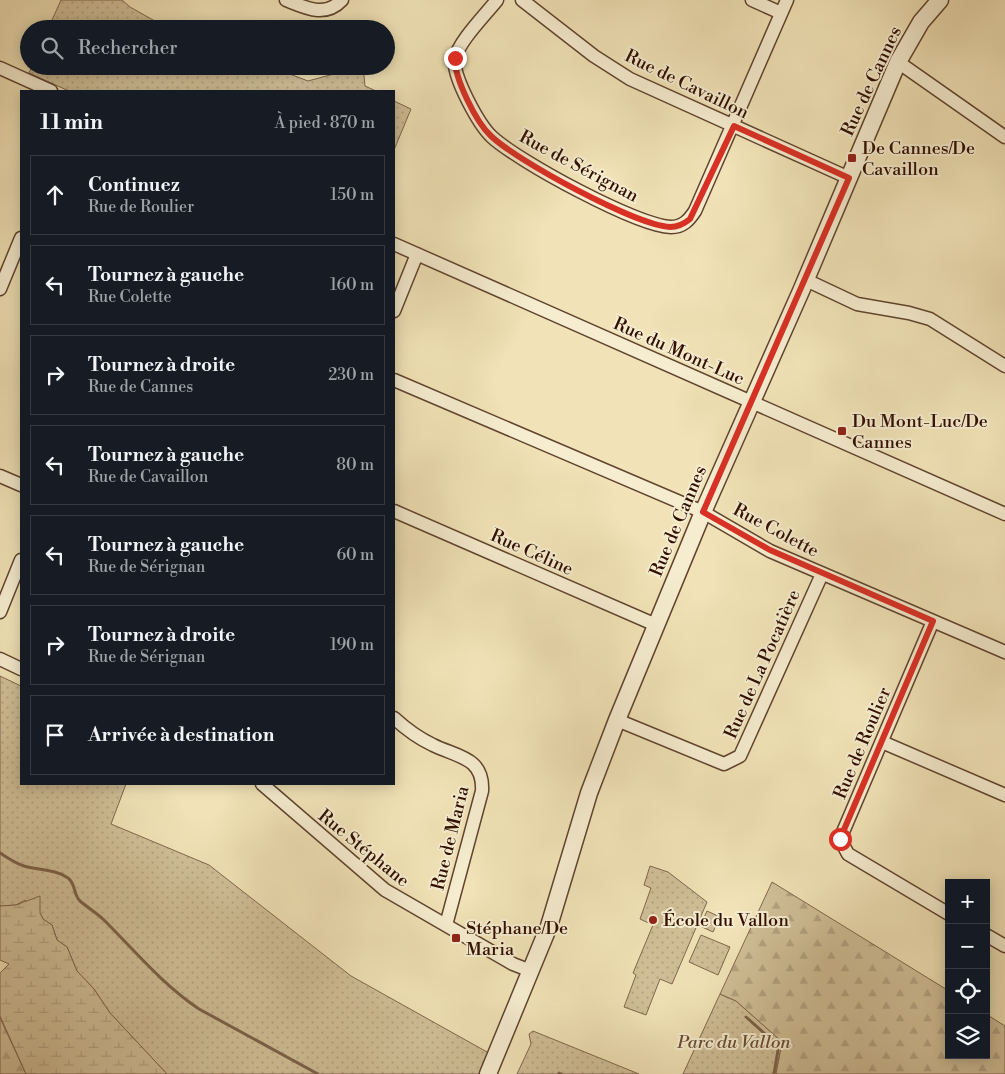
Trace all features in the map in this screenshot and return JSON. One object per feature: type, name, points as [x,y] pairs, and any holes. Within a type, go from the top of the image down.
[{"type":"street","points":[[286,0],[309,9],[322,11],[336,6],[342,0]]},
{"type":"street","name":"Rue de Sérignan","points":[[497,0],[458,51],[455,58],[456,72],[482,126],[490,135],[519,156],[567,184],[614,207],[657,224],[679,226],[690,219],[695,211],[734,126],[787,0]]},
{"type":"street","name":"Rue de Cavaillon","points":[[522,0],[623,75],[849,178]]},
{"type":"street","points":[[752,0],[781,13]]},
{"type":"street","name":"Rue de Cannes","points":[[488,1074],[549,926],[589,793],[703,512],[806,280],[898,62],[921,22],[940,0]]},
{"type":"street","points":[[898,62],[1005,137]]},
{"type":"street","points":[[0,68],[48,90]]},
{"type":"street","points":[[0,289],[20,240]]},
{"type":"street","name":"Rue du Mont-Luc","points":[[395,244],[1005,514]]},
{"type":"street","points":[[395,309],[417,254]]},
{"type":"street","points":[[806,280],[857,304],[909,313],[930,319],[1005,366]]},
{"type":"street","name":"Rue Colette","points":[[395,380],[703,512],[770,550],[1005,652]]},
{"type":"street","points":[[0,476],[20,485]]},
{"type":"street","name":"Rue Céline","points":[[395,511],[656,625]]},
{"type":"street","points":[[0,612],[20,562]]},
{"type":"street","name":"Rue de La Pocatière","points":[[617,720],[724,764],[740,756],[822,574]]},
{"type":"street","name":"Rue de Roulier","points":[[933,621],[840,839],[848,854],[858,861],[945,912]]},
{"type":"street","points":[[0,659],[20,669]]},
{"type":"street","name":"Rue de Maria","points":[[395,719],[430,744],[468,759],[482,777],[482,791],[446,925]]},
{"type":"street","points":[[882,742],[1005,795]]},
{"type":"street","name":"Rue Stéphane","points":[[263,785],[380,887],[513,964],[531,971]]},
{"type":"street","points":[[990,937],[1005,946]]},
{"type":"green space","points":[[61,0],[122,0],[130,7],[153,20],[52,20]]},
{"type":"green space","points":[[33,75],[292,75],[308,81],[330,75],[364,75],[365,86],[374,90],[67,90]]},
{"type":"green space","points":[[395,101],[411,109],[395,148]]},
{"type":"green space","points":[[0,676],[20,686],[20,785],[126,785],[111,824],[209,865],[351,976],[496,1057],[488,1074],[167,1074],[110,1013],[94,989],[77,971],[67,947],[57,940],[52,925],[43,919],[40,913],[25,900],[16,905],[0,906]]},
{"type":"green space","points":[[650,866],[668,872],[707,902],[672,984],[660,979],[646,1015],[624,1007],[636,975],[633,973],[653,925],[640,919],[651,888],[644,885]]},
{"type":"green space","points":[[772,882],[945,989],[945,1059],[990,1059],[990,1017],[1005,1026],[1005,1074],[776,1074],[781,1048],[780,1040],[736,1001],[720,994]]},
{"type":"green space","points":[[40,896],[40,913],[43,919],[52,925],[57,940],[67,947],[77,971],[94,989],[110,1013],[167,1074],[26,1074],[0,1016],[0,973],[9,964],[0,960],[0,906],[16,905]]},
{"type":"green space","points":[[707,911],[720,917],[713,932],[700,926]]},
{"type":"green space","points":[[701,935],[730,947],[718,975],[689,962]]},
{"type":"green space","name":"Parc du Vallon","points":[[720,994],[736,1001],[780,1040],[781,1048],[776,1074],[683,1074]]},
{"type":"green space","points":[[0,1016],[1,1020],[26,1074],[0,1074]]},
{"type":"green space","name":"Parc du Vallon","points":[[533,1031],[639,1074],[517,1074],[531,1044],[529,1034]]},
{"type":"waterway","points":[[0,853],[24,866],[52,871],[71,880],[80,901],[101,917],[173,989],[199,1009],[318,1074]]},
{"type":"waterway","points":[[746,1017],[774,1042],[778,1050],[774,1074]]},
{"type":"place","name":"De Cannes/De Cavaillon","points":[[852,158]]},
{"type":"place","name":"Du Mont-Luc/De Cannes","points":[[842,431]]},
{"type":"place","name":"École du Vallon","points":[[653,920]]},
{"type":"place","name":"Stéphane/De Maria","points":[[456,938]]},
{"type":"route","points":[[455,58],[456,72],[466,96],[482,126],[499,143],[567,184],[614,207],[657,224],[672,227],[679,226],[690,219],[734,126],[849,178],[802,291],[703,512],[770,550],[933,621],[840,839]]}]
